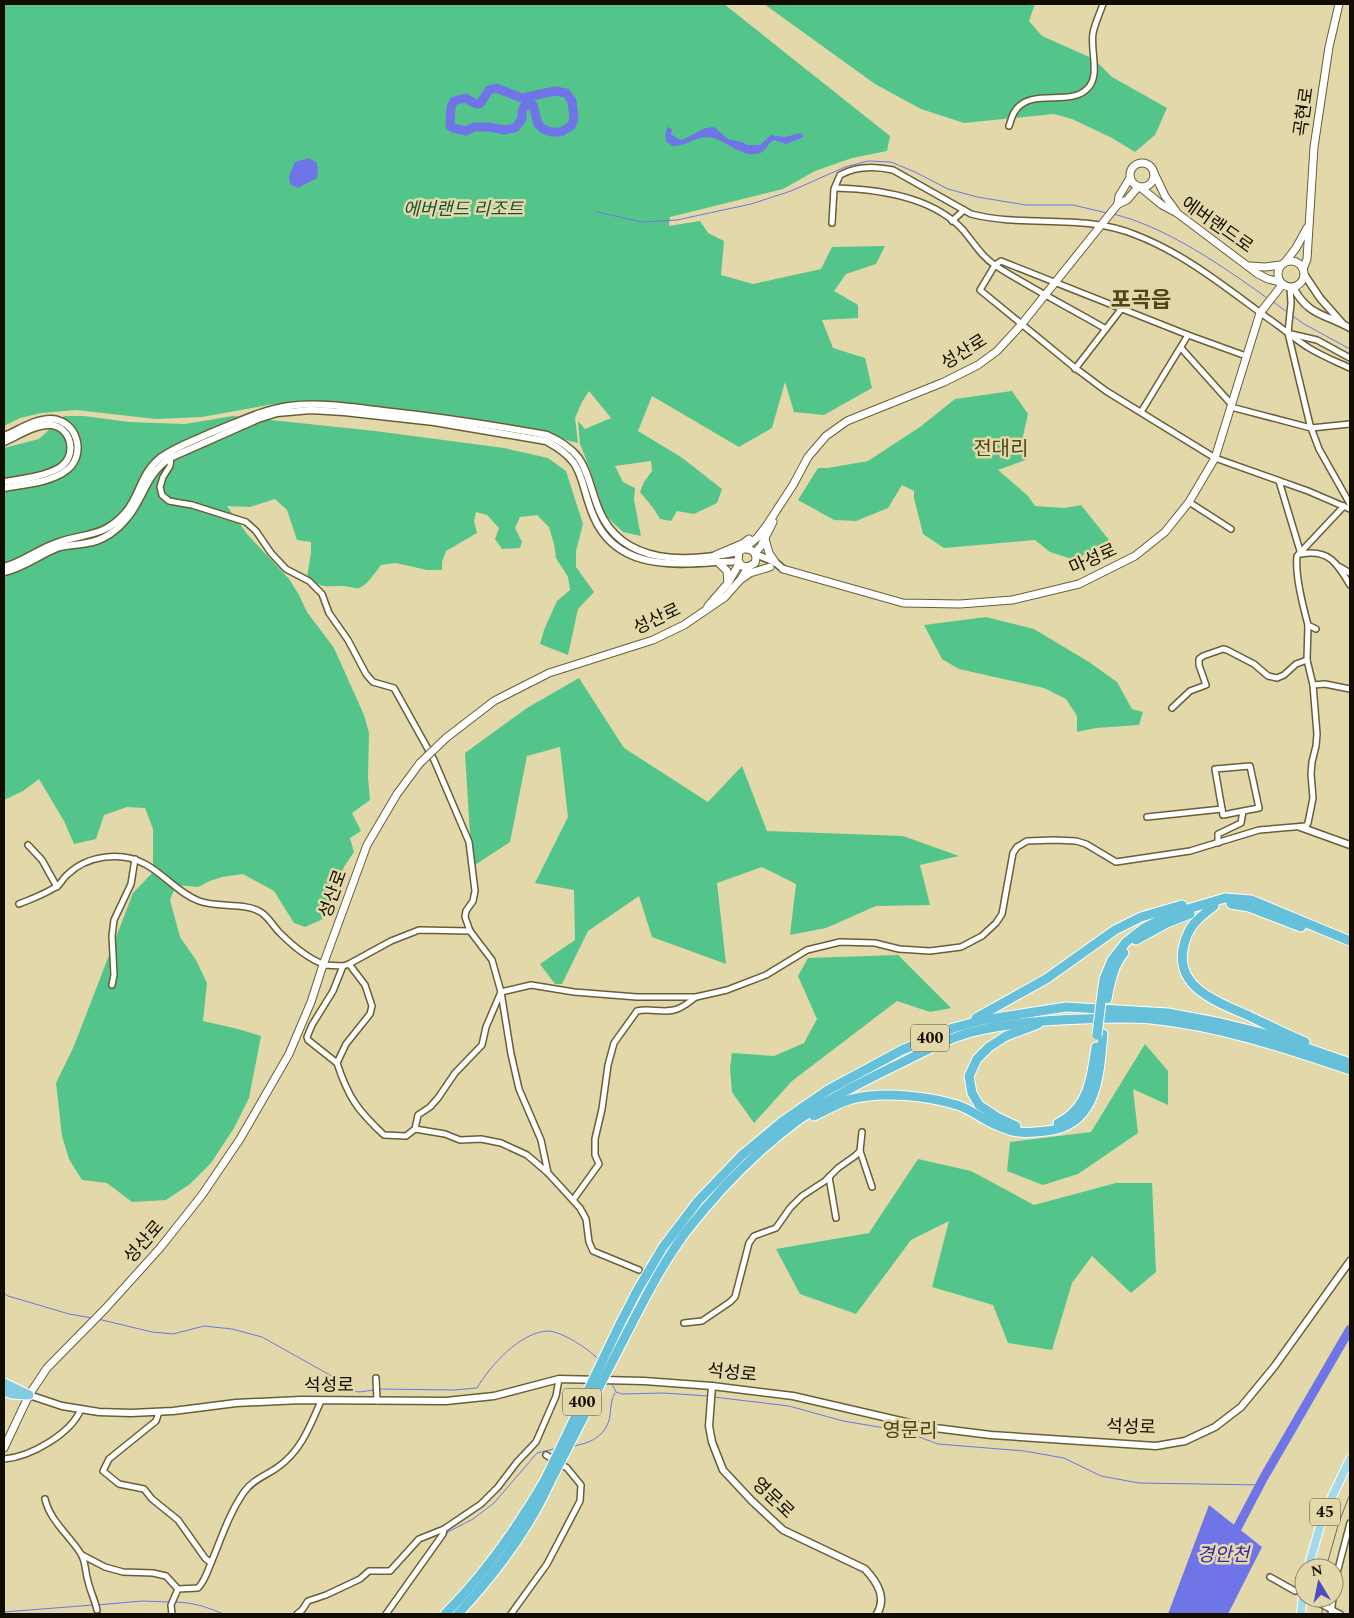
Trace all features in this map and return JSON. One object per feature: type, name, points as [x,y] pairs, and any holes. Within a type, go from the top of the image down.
[{"type":"highway","points":[[969,1023],[1046,979],[1115,930],[1140,916],[1196,902],[1224,898],[1251,900],[1350,941]]},
{"type":"highway","points":[[798,1121],[809,1119],[853,1099],[902,1095],[959,1105],[989,1122],[1015,1132],[1033,1133],[1055,1130],[1072,1123],[1084,1113],[1094,1093],[1104,1002],[1104,979],[1112,960],[1126,942],[1144,928],[1174,913],[1224,898]]},
{"type":"highway","points":[[1104,1002],[1120,957],[1137,939],[1167,923],[1225,903],[1249,907],[1350,946]]},
{"type":"highway","points":[[1214,906],[1196,920],[1186,935],[1182,956],[1184,972],[1194,986],[1212,999],[1350,1062]]},
{"type":"highway","name":"400","points":[[458,1614],[510,1552],[530,1521],[620,1324],[650,1267],[681,1222],[718,1179],[764,1136],[806,1105],[866,1069],[932,1036],[969,1023],[1014,1014],[1066,1007],[1168,1013],[1220,1022],[1266,1034],[1350,1062]]},
{"type":"highway","name":"400","points":[[445,1614],[479,1577],[548,1481],[658,1274],[684,1235],[734,1176],[763,1149],[798,1121],[857,1084],[955,1037],[997,1027],[1048,1020],[1120,1018],[1181,1023],[1267,1042],[1350,1070]]},
{"type":"highway","points":[[1048,1020],[1006,1036],[989,1046],[977,1059],[969,1076],[972,1093],[979,1105],[1019,1128],[1052,1126],[1068,1118],[1080,1106],[1090,1081],[1100,1034]]},
{"type":"highway","name":"석성로","points":[[4,1383],[29,1395]]},
{"type":"highway","name":"석성로","points":[[4,1391],[12,1394],[29,1395]]},
{"type":"main road","name":"곡현로","points":[[1304,272],[1307,259],[1316,138],[1329,48],[1339,4]]},
{"type":"main road","points":[[1139,187],[1133,184],[1130,178],[1130,170],[1137,163],[1147,164],[1150,166],[1165,196],[1177,213]]},
{"type":"main road","points":[[1118,204],[1126,200],[1139,187],[1149,185],[1152,182],[1154,173]]},
{"type":"main road","points":[[1118,204],[1119,196],[1130,178]]},
{"type":"main road","name":"에버랜드로","points":[[1139,187],[1268,279],[1292,287]]},
{"type":"main road","name":"성산로","points":[[775,514],[808,456],[826,436],[847,421],[944,382],[978,366],[997,351],[1118,204]]},
{"type":"main road","points":[[1261,311],[1281,283],[1277,275],[1283,263],[1296,248],[1308,226]]},
{"type":"main road","points":[[1249,266],[1265,267],[1294,261],[1304,272],[1301,282],[1292,287]]},
{"type":"main road","name":"마성로","points":[[784,569],[903,603],[960,604],[1012,600],[1078,584],[1135,556],[1165,532],[1189,502],[1216,458],[1261,311]]},
{"type":"main road","points":[[704,612],[728,583],[742,550],[757,538],[775,514]]},
{"type":"main road","points":[[704,612],[725,597],[756,560],[755,553],[765,539],[775,514]]},
{"type":"main road","points":[[728,583],[726,571],[717,559],[742,544],[767,525]]},
{"type":"main road","points":[[741,579],[750,573],[773,565],[765,539]]},
{"type":"main road","points":[[742,550],[752,550],[755,553]]},
{"type":"main road","points":[[738,563],[750,566]]},
{"type":"main road","name":"성산로","points":[[29,1395],[47,1368],[105,1309],[160,1248],[202,1195],[240,1139],[289,1054],[311,1002],[367,845],[398,794],[420,764],[446,738],[494,701],[549,673],[653,640],[704,612]]},
{"type":"main road","points":[[4,1448],[29,1395]]},
{"type":"main road","name":"45","points":[[1311,1558],[1322,1516],[1350,1459]]},
{"type":"street","points":[[1009,126],[1015,110],[1028,101],[1073,96],[1086,90],[1094,80],[1093,32],[1103,4]]},
{"type":"street","points":[[832,223],[835,188],[840,176],[856,169],[882,168],[893,170],[971,214],[990,218],[1102,223],[1136,235],[1192,263],[1261,311],[1311,349],[1350,368]]},
{"type":"street","points":[[835,188],[877,192],[904,198],[934,208],[963,230],[974,245],[995,265],[1106,329]]},
{"type":"street","points":[[952,221],[964,210]]},
{"type":"street","points":[[1246,356],[1001,261],[995,265],[980,290],[1075,369],[1106,391],[1216,458],[1279,480],[1350,510]]},
{"type":"street","points":[[1304,272],[1320,298],[1342,324]]},
{"type":"street","points":[[1292,287],[1288,333],[1296,373],[1311,428],[1319,449],[1350,504]]},
{"type":"street","points":[[1292,287],[1307,307],[1330,320],[1350,328]]},
{"type":"street","points":[[1075,369],[1122,308]]},
{"type":"street","points":[[1288,333],[1317,340],[1350,358]]},
{"type":"street","points":[[1141,412],[1188,335]]},
{"type":"street","points":[[1180,348],[1231,406],[1311,428],[1350,424]]},
{"type":"street","points":[[4,567],[20,562],[58,542],[98,533],[112,525],[126,511],[138,486],[154,463],[177,448],[256,414],[291,406],[311,405],[344,406],[435,417],[547,435],[563,442],[574,452],[584,466],[604,521],[613,534],[626,544],[659,557],[717,559],[738,563]]},
{"type":"street","points":[[4,572],[23,566],[61,547],[102,539],[129,516],[152,473],[170,457],[258,419],[277,413],[311,410],[434,422],[508,433],[546,441],[558,447],[570,457],[579,469],[592,514],[599,528],[610,541],[621,549],[656,563],[682,565],[717,559],[742,550]]},
{"type":"street","points":[[4,436],[35,422],[53,419],[64,422],[72,428],[77,447],[74,462],[62,473],[48,479],[4,488]]},
{"type":"street","points":[[4,442],[40,426],[51,425],[66,432],[71,444],[68,459],[60,468],[32,477],[4,482]]},
{"type":"street","points":[[170,457],[170,466],[163,477],[160,488],[162,495],[169,501],[192,505],[246,522],[256,531],[271,553],[286,569],[309,581],[322,594],[329,613],[348,640],[366,674],[373,682],[394,688],[434,760],[469,842],[474,891],[465,918],[470,931],[492,960],[501,992],[519,1089],[541,1140],[548,1173]]},
{"type":"street","points":[[1279,480],[1301,554]]},
{"type":"street","points":[[1189,502],[1232,529]]},
{"type":"street","points":[[501,992],[531,985],[574,992],[637,997],[696,997],[727,990],[766,975],[807,950],[840,942],[930,951],[961,947],[982,936],[996,923],[1002,914],[1013,853],[1017,847],[1027,841],[1076,841],[1086,844],[1116,862],[1190,851],[1259,830],[1300,827],[1308,823],[1313,798],[1311,774],[1317,734],[1313,684],[1307,660],[1308,625],[1297,569],[1297,556],[1301,554],[1344,506]]},
{"type":"street","points":[[1301,554],[1313,552],[1325,555],[1350,573]]},
{"type":"street","points":[[755,553],[773,565],[784,569]]},
{"type":"street","points":[[750,566],[773,565]]},
{"type":"street","points":[[1338,565],[1350,585]]},
{"type":"street","points":[[1308,625],[1316,629]]},
{"type":"street","points":[[1172,708],[1190,692],[1206,685],[1199,665],[1200,659],[1203,656],[1223,649],[1227,650],[1254,664],[1268,676],[1276,678],[1284,675],[1296,664],[1307,660]]},
{"type":"street","points":[[1313,684],[1325,684],[1350,689]]},
{"type":"street","points":[[1250,766],[1259,808],[1243,811],[1223,815],[1215,769],[1250,766]]},
{"type":"street","points":[[1147,817],[1222,810]]},
{"type":"street","points":[[1218,843],[1218,834],[1241,823],[1243,811]]},
{"type":"street","points":[[1300,827],[1350,845]]},
{"type":"street","points":[[28,845],[42,860],[57,886]]},
{"type":"street","points":[[19,904],[57,886],[68,874],[81,865],[115,856],[135,859],[147,865],[186,895],[201,901],[249,908],[260,912],[279,932],[313,960],[323,964],[343,966],[349,964],[391,941],[419,930],[470,931]]},
{"type":"street","points":[[112,985],[114,975],[112,936],[114,920],[131,884],[135,859]]},
{"type":"street","points":[[337,1063],[346,1044],[370,1014],[372,1006],[365,985],[349,964]]},
{"type":"street","points":[[343,966],[333,991],[312,1025],[307,1037],[308,1040],[337,1063],[343,1083],[351,1098],[362,1114],[384,1135],[406,1136],[414,1129],[418,1115],[430,1107],[455,1073],[482,1045],[486,1027],[501,992]]},
{"type":"street","points":[[573,1200],[599,1164],[596,1155],[595,1139],[602,1109],[608,1065],[614,1043],[637,1011],[645,1009],[674,1010],[683,1007],[696,997]]},
{"type":"street","points":[[414,1129],[445,1134],[460,1140],[481,1139],[501,1143],[527,1156],[548,1173],[580,1208],[586,1219],[589,1242],[593,1251],[639,1270]]},
{"type":"street","points":[[862,1132],[860,1150],[872,1187]]},
{"type":"street","points":[[684,1323],[702,1321],[730,1302],[734,1297],[750,1242],[754,1236],[776,1228],[790,1208],[802,1196],[829,1177],[860,1150]]},
{"type":"street","points":[[829,1177],[836,1218]]},
{"type":"street","name":"석성로","points":[[29,1395],[62,1406],[99,1412],[159,1412],[236,1404],[321,1401],[446,1401],[494,1396],[559,1379],[600,1380],[793,1396],[927,1427],[991,1435],[1156,1446],[1185,1441],[1215,1427],[1240,1407],[1274,1367],[1350,1262]]},
{"type":"street","points":[[376,1378],[377,1402]]},
{"type":"street","points":[[297,1614],[308,1602],[360,1579],[369,1571],[390,1571],[419,1539],[444,1529],[480,1504],[498,1487],[517,1462],[536,1442],[556,1396],[559,1379]]},
{"type":"street","name":"영문로","points":[[712,1389],[709,1426],[712,1442],[723,1470],[783,1530],[865,1570],[876,1581],[881,1595],[880,1611],[877,1614]]},
{"type":"street","points":[[178,1589],[198,1588],[202,1584],[231,1514],[244,1490],[296,1452],[321,1401]]},
{"type":"street","points":[[4,1459],[16,1457],[45,1445],[66,1431],[78,1418],[82,1409]]},
{"type":"street","points":[[159,1412],[156,1421],[109,1459],[103,1471],[119,1484],[144,1489],[152,1499],[178,1520],[205,1558],[211,1563]]},
{"type":"street","points":[[511,1614],[547,1564],[580,1501],[581,1485],[567,1468],[546,1455]]},
{"type":"street","points":[[45,1499],[48,1508],[62,1531],[85,1561],[88,1581],[97,1606]]},
{"type":"street","points":[[1341,1558],[1350,1523]]},
{"type":"street","points":[[386,1614],[443,1534],[444,1529]]},
{"type":"street","points":[[82,1555],[91,1561],[123,1572],[153,1573],[166,1576],[178,1589]]},
{"type":"street","points":[[1270,1577],[1294,1590]]},
{"type":"street","points":[[172,1614],[172,1605],[178,1589]]},
{"type":"street","points":[[1331,1612],[1340,1614]]},
{"type":"green space","name":"에버랜드 리조트","points":[[4,4],[724,4],[890,136],[887,151],[852,158],[815,171],[783,189],[670,217],[669,226],[700,221],[708,233],[724,241],[721,275],[753,284],[821,269],[832,247],[885,246],[876,264],[846,274],[834,291],[858,305],[858,318],[822,320],[833,348],[865,358],[872,388],[824,415],[794,412],[785,382],[772,428],[739,447],[652,396],[638,431],[681,457],[722,489],[717,503],[694,514],[677,511],[671,521],[660,519],[640,492],[652,471],[651,461],[615,466],[623,482],[635,488],[634,500],[641,536],[623,532],[605,515],[580,444],[578,421],[585,429],[611,418],[589,391],[575,418],[578,443],[489,422],[274,404],[202,417],[156,419],[76,410],[41,413],[20,418],[4,426]]},
{"type":"green space","points":[[764,4],[1035,4],[1029,21],[1042,36],[1094,59],[1112,77],[1167,108],[1155,135],[1135,152],[1112,138],[1072,119],[1054,114],[964,123],[921,109],[875,84]]},
{"type":"green space","points":[[1012,391],[1028,414],[1021,445],[1028,459],[998,470],[1028,496],[1035,506],[1065,508],[1081,505],[1109,540],[1075,560],[1050,552],[1035,540],[944,548],[923,534],[914,491],[902,485],[888,508],[856,521],[834,520],[798,500],[818,468],[868,461],[920,427],[955,399]]},
{"type":"green space","points":[[64,416],[84,416],[129,422],[185,424],[233,416],[375,431],[504,448],[548,458],[566,471],[583,524],[576,551],[576,567],[594,592],[578,609],[568,655],[540,644],[557,601],[570,590],[568,577],[556,558],[549,527],[537,515],[520,517],[515,528],[522,542],[520,548],[502,549],[495,539],[499,528],[487,515],[476,512],[474,521],[477,533],[446,551],[442,562],[442,570],[427,570],[396,563],[381,565],[365,584],[357,588],[324,586],[307,577],[311,542],[297,540],[287,510],[275,499],[250,507],[227,506],[247,534],[289,579],[307,612],[334,648],[364,715],[369,733],[368,777],[370,800],[352,813],[361,831],[350,838],[354,852],[344,867],[323,919],[305,927],[294,923],[274,891],[243,874],[222,877],[198,887],[176,885],[170,900],[180,937],[196,960],[207,983],[203,1021],[261,1036],[249,1098],[234,1128],[211,1163],[190,1184],[166,1200],[132,1202],[107,1183],[82,1180],[69,1159],[62,1136],[56,1083],[74,1046],[133,893],[153,872],[153,829],[145,808],[127,807],[104,815],[96,839],[74,844],[64,821],[39,779],[23,791],[4,800],[4,448],[39,439]]},
{"type":"green space","points":[[986,617],[1034,629],[1089,662],[1117,682],[1132,709],[1143,712],[1139,725],[1096,728],[1077,732],[1077,716],[1066,699],[1044,688],[959,669],[942,659],[924,625]]},
{"type":"green space","points":[[579,678],[624,748],[708,802],[742,766],[767,831],[903,836],[959,856],[920,865],[930,905],[876,906],[826,928],[790,935],[796,884],[762,867],[717,883],[726,964],[652,937],[639,896],[588,931],[562,984],[555,984],[540,964],[575,940],[574,890],[535,883],[568,817],[560,747],[527,756],[510,842],[472,867],[465,753],[527,708]]},
{"type":"green space","points":[[898,955],[951,1008],[930,1012],[897,1001],[792,1081],[754,1123],[732,1092],[730,1068],[732,1053],[774,1056],[804,1043],[817,1019],[798,976],[808,958]]},
{"type":"green space","points":[[1145,1044],[1168,1071],[1168,1105],[1133,1089],[1138,1133],[1078,1174],[1043,1185],[1007,1171],[1010,1142],[1091,1132]]},
{"type":"green space","points":[[918,1159],[971,1171],[1034,1205],[1116,1183],[1152,1183],[1156,1272],[1131,1293],[1092,1256],[1072,1283],[1052,1350],[1008,1343],[993,1305],[932,1287],[949,1221],[911,1240],[856,1314],[800,1294],[776,1249],[869,1233]]},
{"type":"water","points":[[667,127],[672,129],[671,134],[680,140],[709,127],[714,127],[728,139],[747,145],[760,145],[771,135],[785,137],[801,133],[804,137],[786,144],[774,140],[762,152],[753,154],[740,151],[720,140],[706,137],[682,145],[672,146],[666,141]]},
{"type":"water","points":[[309,158],[317,163],[317,178],[298,188],[290,184],[289,176],[295,162]]},
{"type":"water","name":"경안천","points":[[1209,1505],[1262,1547],[1228,1614],[1168,1614]]},
{"type":"waterway","points":[[496,88],[522,98],[555,91],[566,93],[572,101],[574,119],[571,126],[561,132],[551,132],[543,129],[538,124],[533,105],[525,105],[522,111],[522,119],[515,128],[504,130],[474,127],[466,131],[450,126],[451,107],[454,101],[466,98],[478,104],[489,90],[496,88]]},
{"type":"waterway","points":[[597,212],[642,222],[677,220],[751,204],[791,191],[845,167],[868,161],[891,162],[948,189],[977,197],[1026,205],[1073,205],[1107,213]]},
{"type":"waterway","points":[[1113,214],[1133,220],[1173,238],[1232,273],[1267,298]]},
{"type":"waterway","points":[[1272,301],[1287,312]]},
{"type":"waterway","points":[[1293,316],[1350,349]]},
{"type":"waterway","points":[[4,1293],[8,1296],[69,1314],[92,1318]]},
{"type":"waterway","points":[[98,1319],[152,1332],[173,1334],[204,1326],[232,1329],[262,1337],[337,1379],[347,1390],[359,1392],[374,1390]]},
{"type":"waterway","name":"경안천","points":[[1233,1536],[1264,1477],[1350,1329]]},
{"type":"waterway","points":[[378,1389],[454,1390],[477,1388],[490,1370],[507,1352],[527,1337],[548,1331],[560,1334],[574,1341],[598,1359]]},
{"type":"waterway","points":[[612,1384],[616,1392],[622,1394],[663,1393],[708,1396]]},
{"type":"waterway","points":[[573,1446],[589,1442],[606,1428],[615,1393]]},
{"type":"waterway","points":[[714,1397],[789,1406],[843,1421],[903,1431],[938,1444],[1024,1451],[1064,1458],[1101,1476],[1139,1483],[1260,1485]]},
{"type":"waterway","points":[[389,1614],[448,1532],[473,1519],[494,1503],[537,1453],[554,1449]]},
{"type":"waterway","points":[[97,1605],[142,1601],[170,1602]]},
{"type":"waterway","points":[[174,1602],[199,1605],[223,1614]]},
{"type":"waterway","points":[[4,1612],[93,1605]]},
{"type":"tram line","points":[[1329,1558],[1339,1522],[1350,1494]]},
{"type":"tram line","points":[[1322,1608],[1322,1614]]},
{"type":"district","name":"포곡읍","points":[[1141,300]]},
{"type":"district","name":"전대리","points":[[1001,449]]},
{"type":"district","name":"영문리","points":[[910,1431]]}]
